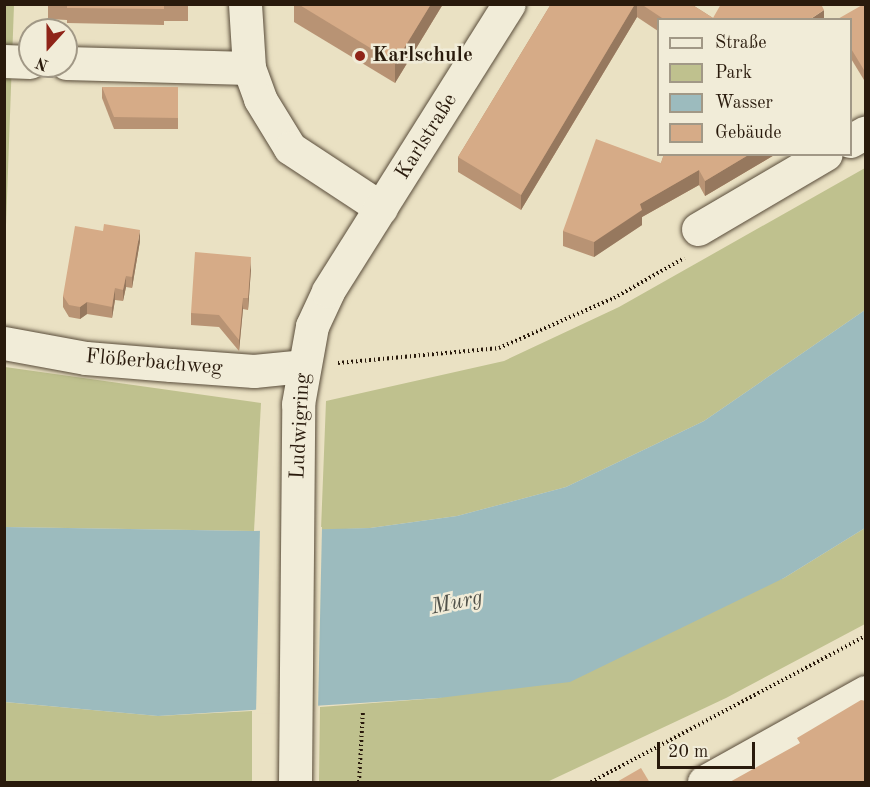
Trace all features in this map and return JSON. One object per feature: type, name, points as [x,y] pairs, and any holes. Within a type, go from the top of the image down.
[{"type":"street","points":[[245,4],[249,68],[260,99],[290,148],[381,208]]},
{"type":"street","name":"Karlstraße","points":[[381,208],[509,4]]},
{"type":"street","points":[[78,63],[249,68]]},
{"type":"street","points":[[852,140],[866,132]]},
{"type":"street","points":[[693,242],[823,156]]},
{"type":"street","name":"Ludwigring","points":[[295,783],[298,404],[303,366],[312,326],[328,291],[381,208]]},
{"type":"street","name":"Flößerbachweg","points":[[4,343],[86,358],[171,365],[254,371],[303,366]]},
{"type":"street","points":[[704,783],[866,692]]},
{"type":"path","points":[[303,366],[499,348],[614,298],[693,242]]},
{"type":"path","points":[[591,783],[866,636]]},
{"type":"path","points":[[359,783],[363,711]]},
{"type":"green space","points":[[4,5],[14,5],[5,252]]},
{"type":"green space","points":[[865,168],[865,310],[704,421],[566,487],[457,516],[370,528],[321,530],[326,401],[504,361],[619,307]]},
{"type":"green space","points":[[5,367],[261,403],[254,531],[5,527]]},
{"type":"green space","points":[[865,528],[865,624],[726,698],[547,782],[319,782],[320,707],[439,698],[784,578]]},
{"type":"green space","points":[[4,702],[158,716],[252,711],[252,782],[5,782]]},
{"type":"water","name":"Murg","points":[[865,310],[865,528],[784,578],[570,682],[439,698],[158,716],[5,702],[5,527],[254,531],[370,528],[457,516],[566,487],[704,421]]},
{"type":"pier","points":[[322,527],[318,710],[256,714],[260,528]]},
{"type":"building","points":[[67,4],[188,4],[188,6],[164,5],[164,9],[67,8]]},
{"type":"building","points":[[298,4],[431,4],[395,63]]},
{"type":"building","points":[[551,4],[635,4],[521,195],[458,157]]},
{"type":"building","points":[[641,4],[691,4],[713,18],[662,18]]},
{"type":"building","points":[[721,4],[821,4],[824,10],[812,18],[713,18]]},
{"type":"building","points":[[866,4],[866,69],[864,70],[852,50],[852,18],[840,18]]},
{"type":"building","points":[[102,87],[178,87],[178,118],[114,117]]},
{"type":"building","points":[[596,139],[661,163],[663,156],[747,156],[705,181],[699,170],[640,204],[642,210],[594,242],[563,231]]},
{"type":"building","points":[[104,224],[140,230],[132,277],[126,276],[123,290],[115,288],[112,307],[87,302],[80,307],[69,305],[63,296],[75,226],[103,231]]},
{"type":"building","points":[[195,252],[251,257],[248,298],[243,298],[239,340],[219,315],[191,313]]},
{"type":"building","points":[[861,700],[866,701],[866,783],[728,783],[800,743],[797,738]]},
{"type":"building","points":[[641,768],[650,783],[615,783]]},
{"type":"place","name":"Karlschule","points":[[360,56]]}]
